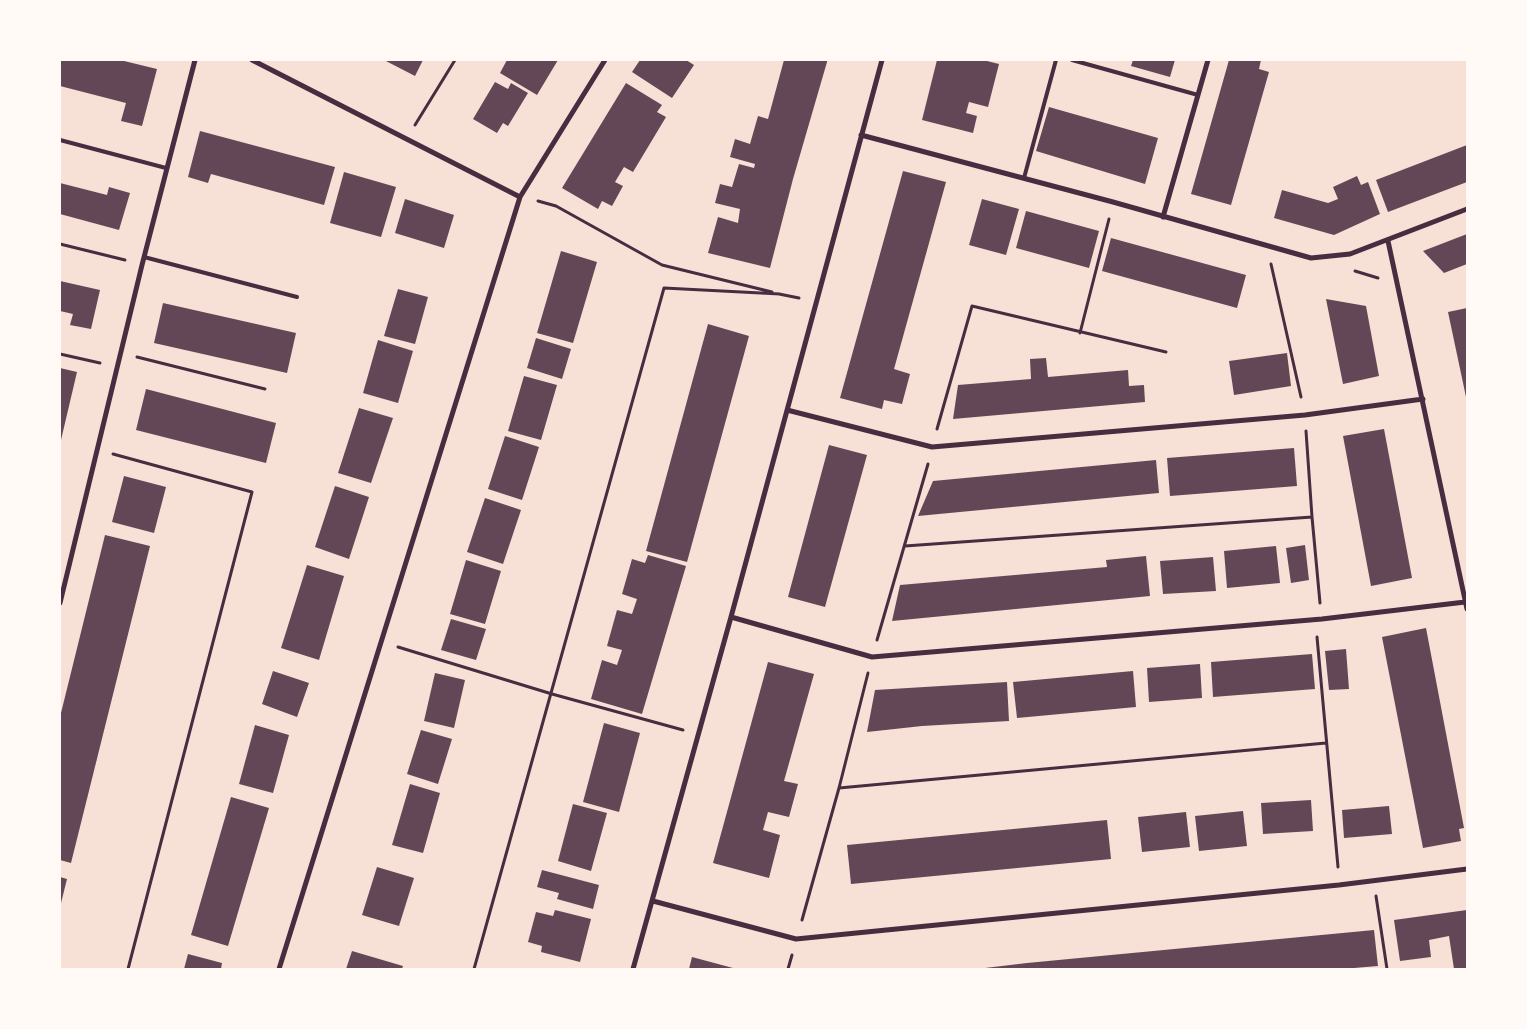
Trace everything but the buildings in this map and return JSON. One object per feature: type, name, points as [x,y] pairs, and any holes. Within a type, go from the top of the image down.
[{"type":"street","points":[[60,603],[166,168],[195,60]]},
{"type":"street","points":[[252,60],[520,197]]},
{"type":"street","points":[[279,969],[520,197],[605,60]]},
{"type":"street","points":[[634,969],[882,60]]},
{"type":"street","points":[[1163,217],[1208,60]]},
{"type":"street","points":[[861,135],[1113,202],[1311,258],[1350,254],[1467,209]]},
{"type":"street","points":[[1388,240],[1467,609]]},
{"type":"street","points":[[787,410],[932,446],[1305,415],[1423,399]]},
{"type":"street","points":[[731,617],[872,657],[1322,619],[1465,602]]},
{"type":"street","points":[[653,901],[796,939],[1340,885],[1467,869]]},
{"type":"lane","points":[[1024,178],[1056,60]]},
{"type":"lane","points":[[1072,60],[1198,95]]},
{"type":"lane","points":[[60,140],[166,168]]},
{"type":"lane","points":[[144,258],[296,297]]},
{"type":"path","points":[[406,138],[455,60]]},
{"type":"path","points":[[520,197],[556,206],[662,265],[815,302]]},
{"type":"path","points":[[1080,333],[1113,202]]},
{"type":"path","points":[[60,244],[142,265]]},
{"type":"path","points":[[1267,247],[1305,415],[1322,619]]},
{"type":"path","points":[[474,969],[664,288],[780,294]]},
{"type":"path","points":[[788,969],[839,788],[872,657],[972,306],[1166,352]]},
{"type":"path","points":[[60,354],[118,368]]},
{"type":"path","points":[[121,354],[265,389]]},
{"type":"path","points":[[98,450],[252,492],[128,969]]},
{"type":"path","points":[[905,546],[1312,517]]},
{"type":"path","points":[[1316,619],[1340,885]]},
{"type":"path","points":[[381,641],[552,694],[698,734]]},
{"type":"path","points":[[839,788],[1326,743]]},
{"type":"path","points":[[1374,881],[1387,969]]}]
